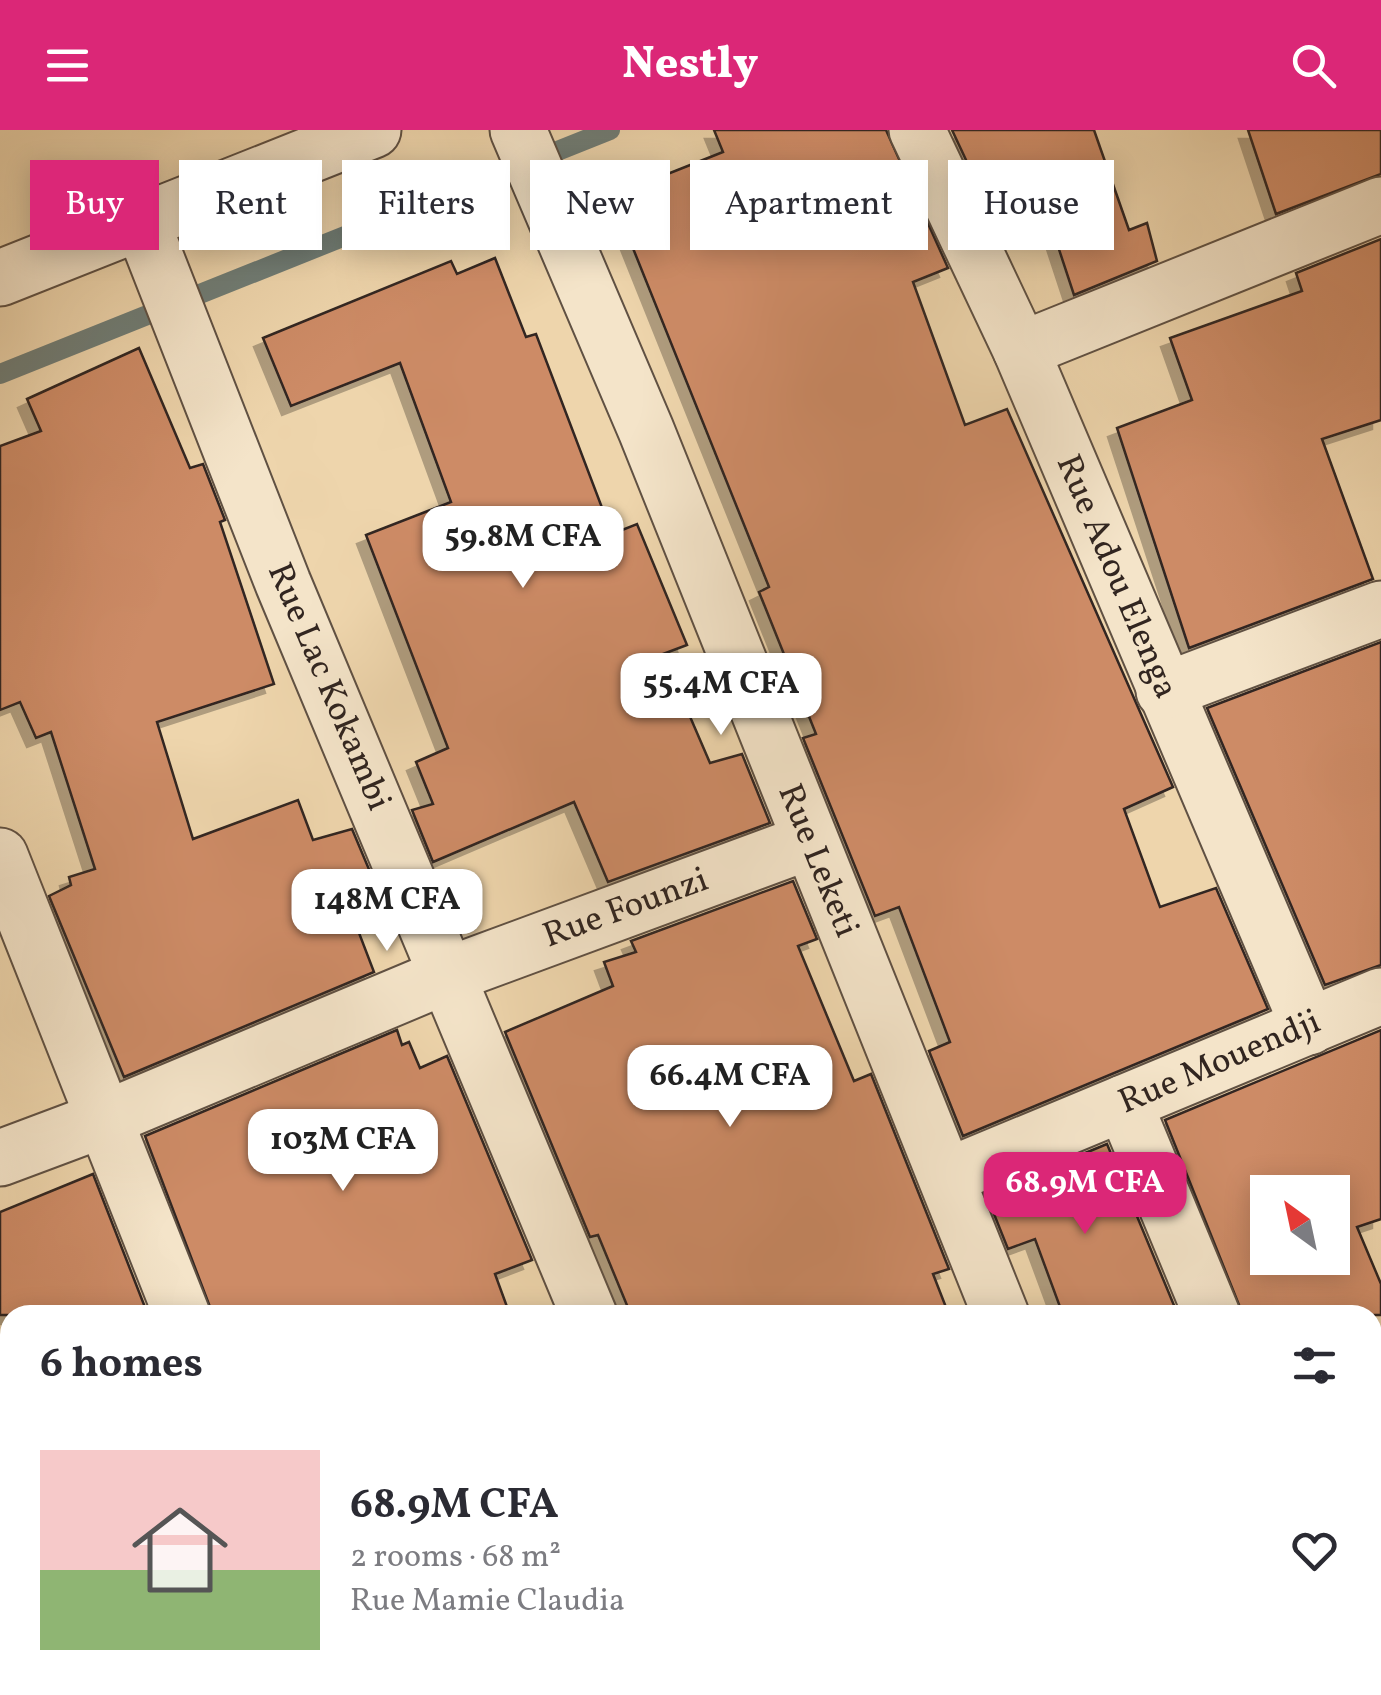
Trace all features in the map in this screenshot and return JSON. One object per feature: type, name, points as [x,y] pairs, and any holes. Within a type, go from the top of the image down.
[{"type":"street","points":[[159,216],[373,130]]},
{"type":"street","name":"Rue Leketi","points":[[518,130],[646,430],[808,842],[948,1176],[997,1305]]},
{"type":"street","name":"Rue Adou Elenga","points":[[917,130],[1021,350],[1309,1026]]},
{"type":"street","points":[[1021,350],[1381,205]]},
{"type":"street","points":[[0,278],[72,250]]},
{"type":"street","name":"Rue Lac Kokambi","points":[[153,250],[283,583],[585,1305]]},
{"type":"street","points":[[1164,691],[1381,609]]},
{"type":"street","name":"Rue Founzi","points":[[0,1158],[107,1118],[448,974],[808,842]]},
{"type":"street","points":[[0,856],[178,1305]]},
{"type":"street","name":"Rue Mouendji","points":[[948,1176],[1381,996]]},
{"type":"street","points":[[1124,1103],[1208,1305]]},
{"type":"building","points":[[714,130],[886,130],[899,160],[703,160],[723,152]]},
{"type":"building","points":[[952,130],[1094,130],[1104,160],[966,160]]},
{"type":"building","points":[[1248,130],[1381,130],[1381,174],[1276,214]]},
{"type":"building","points":[[690,165],[690,250],[928,250],[928,223],[948,268],[913,282],[965,425],[1007,409],[1173,787],[1124,809],[1160,907],[1216,888],[1268,1009],[963,1136],[929,1051],[950,1042],[899,907],[875,916],[803,738],[816,734],[759,592],[769,587],[634,250],[670,250],[670,173]]},
{"type":"building","points":[[1114,187],[1129,230],[1147,223],[1157,261],[1074,295],[1059,250],[1114,250]]},
{"type":"building","points":[[1381,239],[1381,420],[1322,439],[1373,579],[1189,648],[1117,428],[1192,400],[1170,338],[1302,291],[1296,273]]},
{"type":"building","points":[[495,258],[526,337],[536,334],[612,534],[637,524],[687,645],[663,654],[710,763],[742,754],[770,823],[608,882],[574,802],[433,862],[412,810],[433,804],[416,762],[448,748],[366,535],[451,502],[400,363],[291,406],[263,338],[451,261],[457,274]]},
{"type":"building","points":[[139,348],[190,468],[203,464],[225,520],[220,522],[274,684],[157,722],[193,839],[298,800],[313,840],[352,829],[376,886],[346,899],[374,972],[124,1077],[49,896],[71,885],[69,877],[95,869],[51,732],[36,738],[20,702],[0,710],[0,446],[41,431],[27,399]]},
{"type":"building","points":[[1381,642],[1381,965],[1325,985],[1207,708]]},
{"type":"building","points":[[793,881],[817,939],[798,946],[854,1081],[871,1074],[949,1269],[933,1274],[945,1305],[627,1305],[598,1235],[590,1237],[505,1032],[613,986],[604,962],[636,952],[631,941]]},
{"type":"building","points":[[397,1030],[402,1045],[409,1042],[420,1068],[447,1056],[532,1260],[495,1274],[506,1305],[209,1305],[145,1136]]},
{"type":"building","points":[[1381,1030],[1381,1219],[1357,1227],[1381,1284],[1381,1305],[1239,1305],[1165,1120]]},
{"type":"building","points":[[1107,1144],[1174,1305],[1059,1305],[1035,1239],[1008,1249],[986,1194]]},
{"type":"building","points":[[93,1174],[144,1305],[0,1305],[0,1212]]},
{"type":"waterway","points":[[0,374],[610,130]]}]
